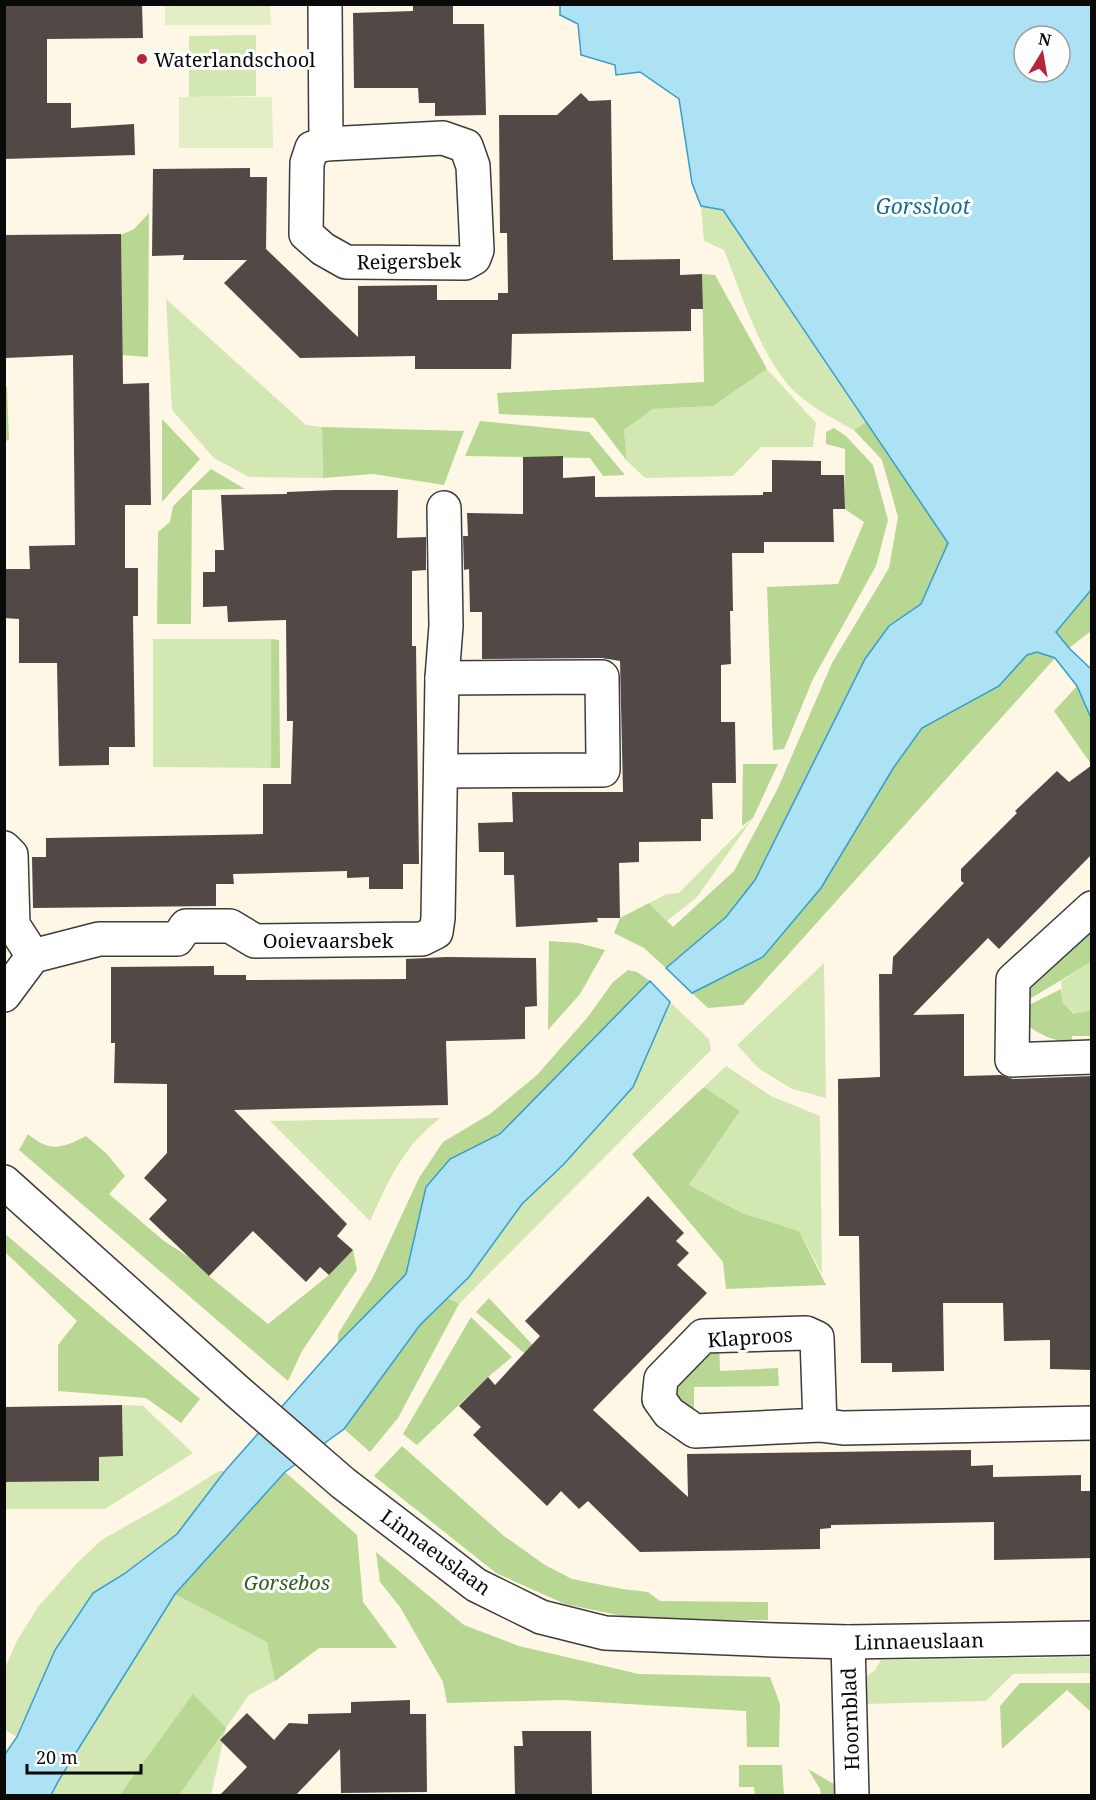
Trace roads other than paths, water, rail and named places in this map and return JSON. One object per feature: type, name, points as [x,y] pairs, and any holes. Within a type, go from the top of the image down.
[{"type":"street","points":[[326,4],[326,144]]},
{"type":"street","name":"Reigersbek","points":[[443,138],[466,146],[473,166],[477,250],[474,258],[465,263],[346,262],[323,249],[306,234],[306,163],[312,148],[326,144],[443,138]]},
{"type":"street","name":"Ooievaarsbek","points":[[33,956],[99,939],[177,939],[186,926],[230,926],[255,941],[422,939],[436,932],[442,678],[446,626],[444,508]]},
{"type":"street","points":[[441,771],[603,770],[602,677],[442,678]]},
{"type":"street","points":[[4,848],[11,855],[13,925],[33,956],[4,995]]},
{"type":"street","points":[[1092,908],[1012,980],[1012,1060],[1092,1057]]},
{"type":"street","name":"Linnaeuslaan","points":[[4,1182],[343,1483],[476,1585],[541,1617],[605,1633],[848,1642],[1092,1638]]},
{"type":"street","name":"Klaproos","points":[[820,1425],[817,1338],[806,1333],[703,1336],[662,1379],[659,1399],[669,1413],[695,1431],[820,1425],[843,1428],[1092,1423]]},
{"type":"street","name":"Hoornblad","points":[[848,1642],[852,1796]]},
{"type":"water","name":"Gorssloot","points":[[560,5],[1091,5],[1091,590],[1056,632],[1091,669],[1091,718],[1077,686],[1055,658],[1037,652],[1027,655],[999,686],[922,728],[894,767],[821,888],[763,957],[692,993],[666,968],[726,917],[755,880],[865,659],[889,626],[921,604],[948,543],[723,210],[701,206],[692,183],[679,99],[640,72],[616,75],[615,65],[581,55],[578,24],[560,15]]},
{"type":"water","points":[[650,981],[670,1002],[633,1087],[563,1165],[522,1204],[469,1277],[420,1325],[344,1429],[285,1472],[175,1594],[51,1795],[5,1796],[5,1754],[17,1737],[55,1650],[93,1593],[124,1574],[177,1534],[225,1471],[338,1343],[406,1274],[426,1187],[450,1159],[500,1134]]},
{"type":"place","name":"Waterlandschool","points":[[142,59]]},
{"type":"park label","name":"Gorsebos","points":[[287,1582]]}]
